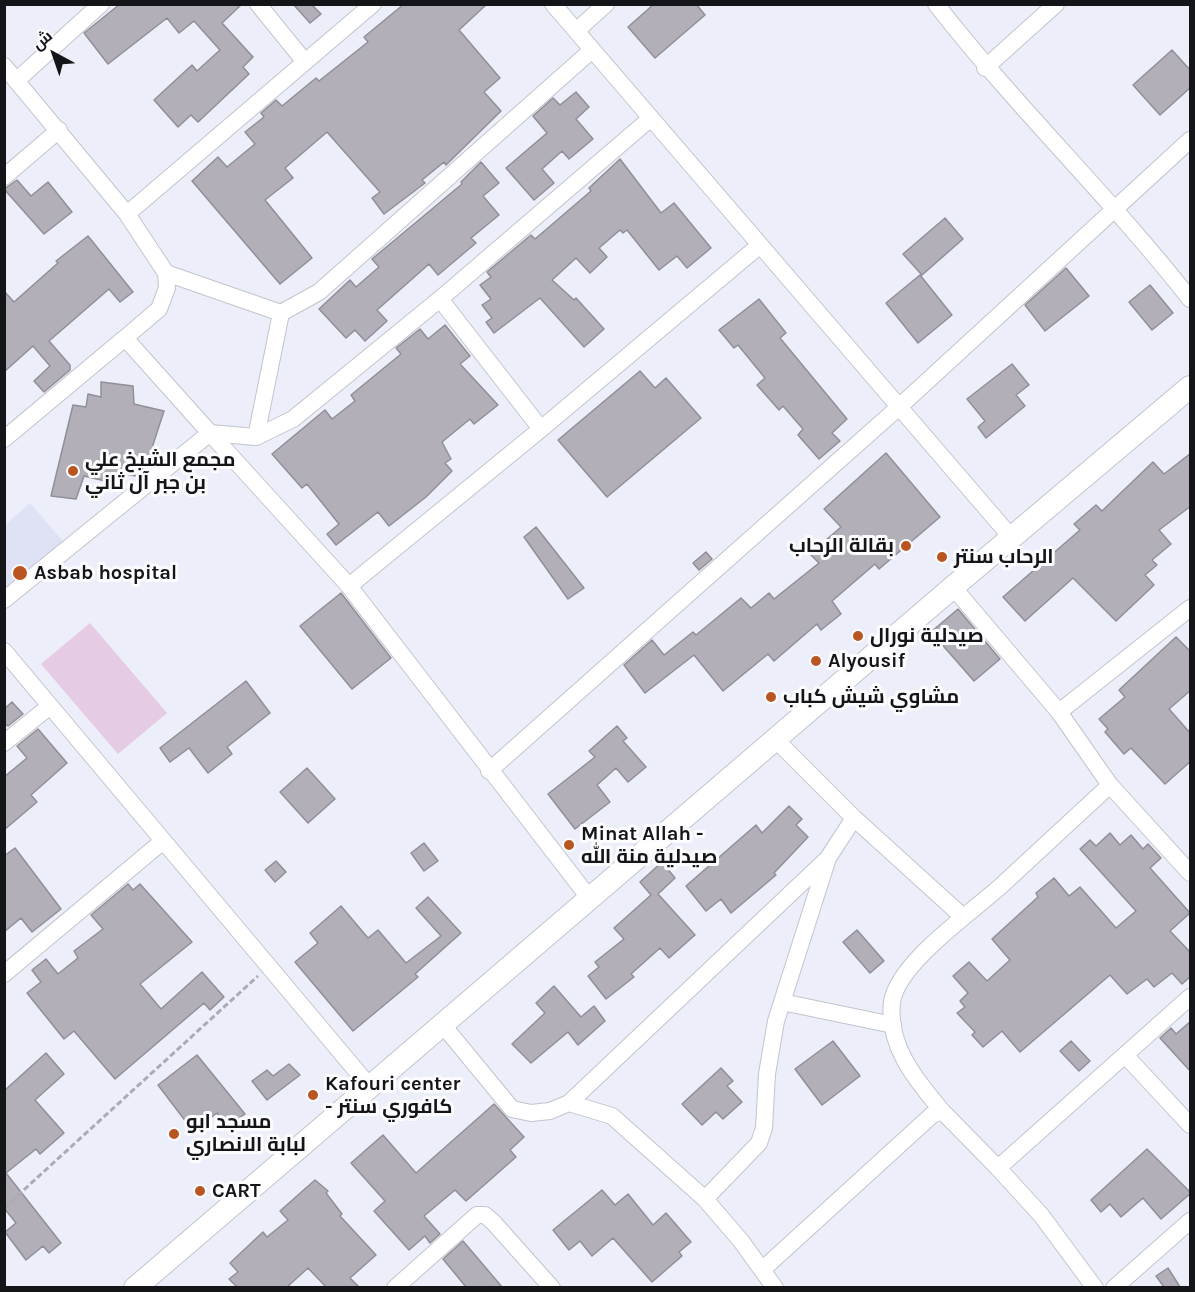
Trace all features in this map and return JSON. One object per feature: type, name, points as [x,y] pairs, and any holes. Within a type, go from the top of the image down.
[{"type":"street","points":[[16,81],[101,4]]},
{"type":"street","points":[[258,4],[305,62]]},
{"type":"street","points":[[127,214],[373,4]]},
{"type":"street","points":[[553,4],[1011,537]]},
{"type":"street","points":[[576,31],[606,4]]},
{"type":"street","points":[[936,4],[986,68],[1152,250],[1191,299]]},
{"type":"street","points":[[986,68],[1056,4]]},
{"type":"street","points":[[166,273],[281,313],[319,292],[592,50]]},
{"type":"street","points":[[4,66],[127,214],[166,273],[167,288],[159,309],[4,439]]},
{"type":"street","points":[[4,600],[210,433],[256,437],[292,419],[440,299],[651,118]]},
{"type":"street","points":[[4,177],[58,130]]},
{"type":"street","points":[[489,771],[899,407],[1191,140]]},
{"type":"street","points":[[349,586],[760,245]]},
{"type":"street","points":[[440,299],[541,429]]},
{"type":"street","points":[[256,437],[281,313]]},
{"type":"street","points":[[125,338],[349,586],[489,771],[590,899]]},
{"type":"street","points":[[135,1287],[1011,537],[1191,387]]},
{"type":"street","points":[[953,587],[1059,712],[1110,785],[1188,865]]},
{"type":"street","points":[[1059,712],[1191,608]]},
{"type":"street","points":[[4,651],[370,1087]]},
{"type":"street","points":[[4,743],[50,706]]},
{"type":"street","points":[[776,740],[854,818],[962,916]]},
{"type":"street","points":[[1095,1287],[1041,1215],[942,1111],[912,1075],[899,1050],[893,1025],[892,1001],[903,976],[962,916],[1000,887],[1110,785]]},
{"type":"street","points":[[442,1024],[512,1109],[531,1113],[550,1111],[569,1103],[828,858],[854,818]]},
{"type":"street","points":[[4,974],[164,841]]},
{"type":"street","points":[[705,1199],[759,1143],[764,1128],[767,1074],[782,1002],[828,858]]},
{"type":"street","points":[[998,1168],[1191,997]]},
{"type":"street","points":[[782,1002],[893,1025]]},
{"type":"street","points":[[1125,1055],[1191,1125]]},
{"type":"street","points":[[569,1103],[612,1116],[705,1199],[775,1287]]},
{"type":"street","points":[[762,1270],[932,1114],[942,1111]]},
{"type":"street","points":[[395,1287],[477,1215],[485,1215],[494,1223],[552,1287]]},
{"type":"street","points":[[1114,1287],[1191,1221]]},
{"type":"path","points":[[4,1208],[269,966]]},
{"type":"shaded area","name":"Asbab hospital","points":[[30,503],[67,546],[5,600],[5,525]]},
{"type":"shaded area","points":[[90,623],[167,713],[118,754],[41,664]]},
{"type":"building","points":[[120,4],[242,4],[222,23],[253,57],[243,67],[249,74],[198,122],[191,115],[178,127],[154,100],[192,65],[197,71],[220,50],[194,21],[179,33],[167,18],[108,64],[84,33]]},
{"type":"building","points":[[293,4],[311,4],[321,14],[310,23]]},
{"type":"building","points":[[404,4],[487,4],[459,30],[500,78],[484,92],[501,111],[446,165],[444,162],[422,180],[425,183],[384,214],[372,198],[380,192],[327,132],[285,168],[293,178],[265,200],[312,258],[280,284],[192,181],[218,157],[227,167],[255,144],[245,132],[264,117],[261,113],[276,100],[282,106],[316,78],[319,81],[368,42],[364,37]]},
{"type":"building","points":[[654,4],[696,4],[705,15],[655,58],[628,27]]},
{"type":"building","points":[[1172,50],[1191,71],[1191,87],[1160,115],[1133,85]]},
{"type":"building","points":[[576,92],[589,107],[576,119],[593,139],[569,159],[562,151],[542,169],[554,183],[534,200],[506,168],[547,133],[533,116],[553,98],[560,105]]},
{"type":"building","points":[[620,159],[661,213],[674,203],[711,248],[687,268],[677,256],[659,270],[627,230],[623,233],[620,230],[599,248],[607,257],[590,273],[576,258],[552,280],[574,300],[576,298],[604,329],[584,347],[540,298],[494,333],[486,322],[492,318],[482,305],[491,299],[480,285],[491,277],[487,272],[531,235],[535,239],[591,191],[589,188]]},
{"type":"building","points":[[481,162],[499,183],[483,196],[499,215],[471,238],[476,243],[438,275],[429,264],[377,310],[387,321],[365,341],[355,330],[346,338],[319,309],[350,280],[356,287],[379,267],[372,259],[462,184],[461,182]]},
{"type":"building","points":[[17,180],[31,196],[48,182],[72,212],[44,234],[4,189]]},
{"type":"building","points":[[945,218],[963,239],[922,275],[903,254]]},
{"type":"building","points":[[88,236],[133,292],[120,302],[109,289],[49,341],[70,365],[70,370],[44,392],[34,381],[50,366],[33,346],[4,372],[4,291],[14,302],[58,263],[56,261]]},
{"type":"building","points":[[1066,268],[1089,296],[1045,331],[1025,305]]},
{"type":"building","points":[[920,275],[952,315],[918,343],[886,303]]},
{"type":"building","points":[[1150,285],[1173,313],[1152,330],[1129,302]]},
{"type":"building","points":[[759,299],[786,333],[780,338],[847,419],[832,433],[840,441],[819,459],[798,435],[803,429],[783,406],[779,410],[757,385],[765,378],[738,345],[734,348],[719,330]]},
{"type":"building","points":[[445,325],[470,356],[460,364],[498,405],[474,424],[470,419],[442,442],[451,459],[445,463],[452,471],[426,497],[389,526],[378,512],[336,545],[327,534],[339,524],[307,484],[302,488],[272,454],[325,410],[332,419],[355,401],[351,395],[401,354],[396,348],[420,329],[428,339]]},
{"type":"building","points":[[1012,364],[1029,385],[1016,395],[1025,406],[986,438],[978,427],[985,421],[967,399]]},
{"type":"building","points":[[640,371],[655,388],[666,378],[701,418],[607,497],[558,440]]},
{"type":"building","points":[[101,382],[133,386],[134,404],[164,411],[146,466],[136,467],[135,476],[122,473],[118,484],[84,476],[76,499],[51,496],[73,405],[86,407],[88,394],[101,397]]},
{"type":"building","points":[[886,453],[940,517],[879,569],[875,564],[832,601],[841,614],[821,630],[817,624],[774,661],[768,654],[723,691],[694,655],[645,693],[624,665],[652,640],[664,655],[693,632],[696,635],[741,598],[751,608],[769,593],[774,599],[819,563],[810,554],[841,527],[824,509]]},
{"type":"building","points":[[1191,453],[1191,506],[1159,530],[1171,544],[1152,560],[1157,565],[1145,575],[1154,585],[1116,621],[1073,578],[1025,621],[1003,597],[1080,530],[1074,524],[1096,505],[1102,511],[1153,462],[1164,474]]},
{"type":"building","points":[[536,527],[584,588],[568,599],[524,537]]},
{"type":"building","points":[[706,552],[712,559],[699,570],[693,563]]},
{"type":"building","points":[[341,593],[391,658],[352,689],[300,626]]},
{"type":"building","points":[[958,609],[1000,659],[974,681],[931,632]]},
{"type":"building","points":[[1176,637],[1191,652],[1191,690],[1169,709],[1191,734],[1191,761],[1165,784],[1131,748],[1124,754],[1105,732],[1108,729],[1099,719],[1125,697],[1119,690]]},
{"type":"building","points":[[246,681],[270,713],[227,747],[232,754],[208,773],[189,748],[170,762],[160,748]]},
{"type":"building","points":[[12,702],[23,714],[8,726],[4,723],[4,709]]},
{"type":"building","points":[[617,726],[627,738],[623,741],[646,767],[628,782],[616,768],[597,785],[610,802],[575,829],[548,794],[595,757],[589,751]]},
{"type":"building","points":[[38,729],[67,763],[31,795],[37,802],[4,830],[4,777],[27,758],[17,746]]},
{"type":"building","points":[[307,768],[335,799],[308,823],[280,792]]},
{"type":"building","points":[[789,806],[802,819],[796,825],[808,837],[774,873],[776,875],[731,913],[721,899],[706,911],[686,886],[756,825],[762,833]]},
{"type":"building","points":[[1110,833],[1120,845],[1131,835],[1143,849],[1148,844],[1161,858],[1150,868],[1190,913],[1170,931],[1191,953],[1191,976],[1182,984],[1172,973],[1154,987],[1147,979],[1127,994],[1110,975],[1020,1052],[1002,1031],[983,1047],[972,1035],[975,1032],[957,1013],[965,1007],[960,1001],[968,993],[953,976],[969,962],[987,981],[1010,960],[992,939],[1038,897],[1036,893],[1054,878],[1069,896],[1080,887],[1116,928],[1136,911],[1080,849],[1090,840],[1096,846]]},
{"type":"building","points":[[424,843],[438,861],[424,871],[411,853]]},
{"type":"building","points":[[15,848],[61,909],[32,932],[21,918],[4,932],[4,856]]},
{"type":"building","points":[[276,861],[286,872],[275,882],[265,870]]},
{"type":"building","points":[[662,862],[675,878],[658,894],[695,935],[669,958],[660,948],[631,974],[634,977],[606,999],[588,976],[599,967],[595,962],[624,939],[614,928],[651,895],[640,882]]},
{"type":"building","points":[[128,884],[133,890],[140,884],[192,942],[140,984],[161,1009],[202,972],[224,997],[210,1010],[204,1003],[115,1079],[74,1031],[64,1039],[27,993],[41,982],[32,970],[46,959],[58,974],[78,958],[74,951],[103,929],[91,915]]},
{"type":"building","points":[[428,897],[461,933],[415,974],[418,977],[353,1031],[295,962],[318,943],[310,933],[341,906],[368,938],[378,930],[406,963],[441,936],[416,908]]},
{"type":"building","points":[[857,930],[884,961],[870,973],[843,942]]},
{"type":"building","points":[[554,986],[581,1017],[594,1006],[605,1021],[578,1045],[568,1032],[531,1063],[512,1044],[545,1013],[536,1003]]},
{"type":"building","points":[[1191,1021],[1191,1072],[1160,1038],[1171,1028],[1176,1034]]},
{"type":"building","points":[[833,1041],[860,1076],[822,1105],[795,1069]]},
{"type":"building","points":[[1071,1041],[1090,1061],[1079,1071],[1060,1051]]},
{"type":"building","points":[[46,1053],[64,1074],[35,1100],[64,1133],[40,1154],[36,1149],[6,1173],[61,1243],[49,1253],[43,1246],[26,1260],[5,1232],[16,1223],[4,1208],[4,1091]]},
{"type":"building","points":[[197,1055],[245,1114],[227,1126],[217,1113],[193,1131],[158,1085]]},
{"type":"building","points":[[289,1064],[300,1075],[267,1100],[252,1081],[267,1070],[273,1076]]},
{"type":"building","points":[[721,1068],[733,1081],[727,1086],[742,1102],[723,1119],[716,1112],[702,1125],[682,1104]]},
{"type":"building","points":[[494,1104],[524,1137],[510,1150],[516,1157],[466,1201],[455,1190],[424,1216],[440,1234],[430,1243],[425,1236],[409,1250],[374,1211],[385,1201],[351,1163],[383,1135],[416,1173]]},
{"type":"building","points":[[1147,1149],[1191,1193],[1161,1219],[1143,1198],[1121,1217],[1110,1204],[1101,1212],[1091,1200]]},
{"type":"building","points":[[315,1180],[328,1191],[326,1193],[342,1214],[340,1216],[376,1255],[350,1278],[359,1287],[326,1287],[308,1268],[287,1287],[237,1287],[229,1279],[238,1272],[230,1263],[263,1232],[267,1237],[288,1220],[280,1211]]},
{"type":"building","points":[[602,1190],[615,1205],[628,1194],[653,1225],[666,1213],[691,1242],[679,1252],[682,1256],[652,1282],[613,1238],[592,1256],[580,1241],[569,1250],[553,1230]]},
{"type":"building","points":[[463,1241],[502,1287],[466,1287],[443,1259]]},
{"type":"building","points":[[1168,1268],[1180,1287],[1164,1287],[1156,1276]]},
{"type":"place","name":"مجمع الشيخ علي بن جبر آل ثاني","points":[[73,471]]},
{"type":"place","name":"بقالة الرحاب","points":[[906,546]]},
{"type":"place","name":"الرحاب سنتر","points":[[942,557]]},
{"type":"place","name":"Asbab hospital","points":[[20,573]]},
{"type":"place","name":"صيدلية نورال","points":[[858,636]]},
{"type":"place","name":"Alyousif","points":[[816,661]]},
{"type":"place","name":"مشاوي شيش كباب","points":[[771,697]]},
{"type":"place","name":"Minat Allah - صيدلية منة الله","points":[[569,845]]},
{"type":"place","name":"Kafouri center - كافوري سنتر","points":[[313,1095]]},
{"type":"place","name":"مسجد ابو لبابة الانصاري","points":[[174,1134]]},
{"type":"place","name":"CART","points":[[200,1191]]}]
